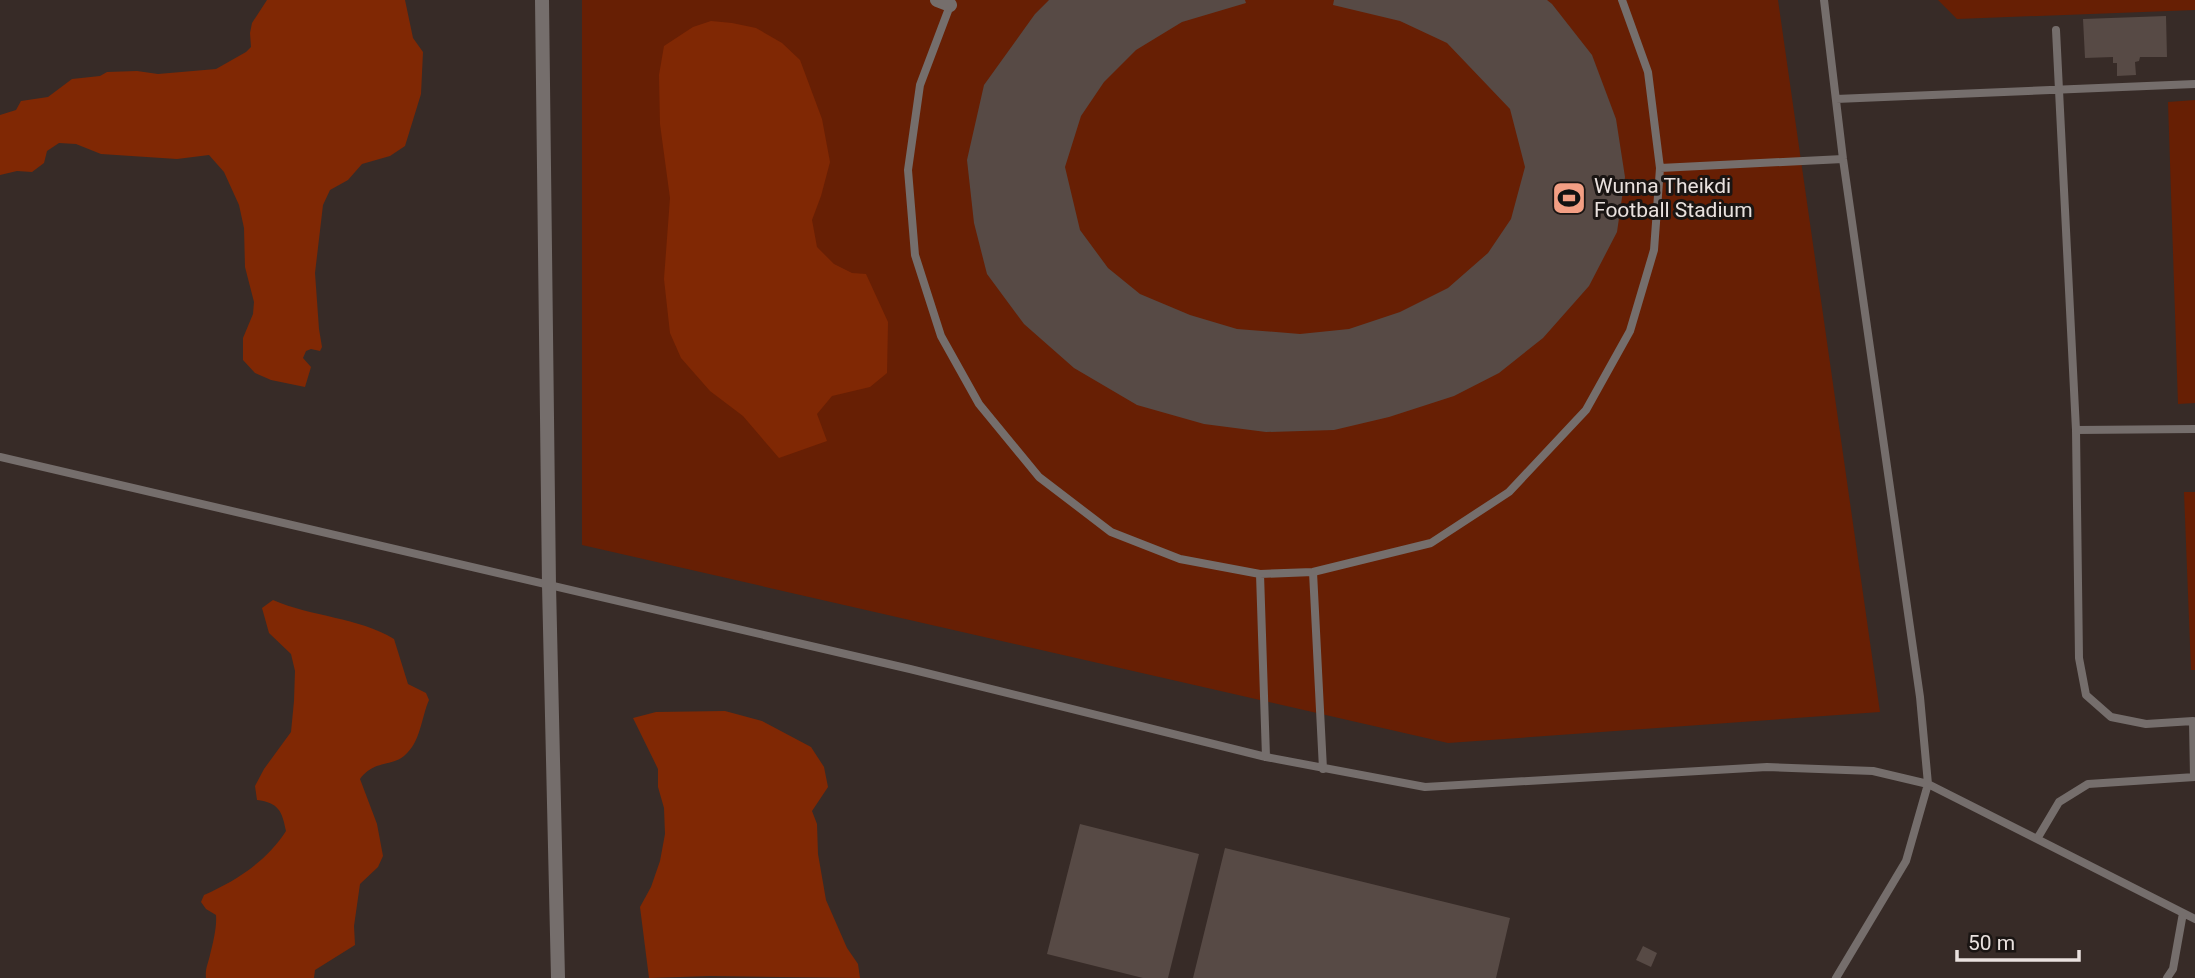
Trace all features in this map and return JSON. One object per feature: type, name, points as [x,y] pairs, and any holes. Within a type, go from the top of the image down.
[{"type":"street","points":[[542,0],[558,978]]},
{"type":"lane","points":[[946,2],[920,85],[908,170],[915,255],[941,336],[979,404],[1039,477],[1111,532],[1180,559],[1260,573],[1313,572],[1431,543],[1508,492],[1586,410],[1630,331],[1654,250],[1660,168],[1648,72],[1622,0]]},
{"type":"lane","points":[[1824,0],[1843,159],[1920,697],[1928,784],[1906,861],[1836,978]]},
{"type":"lane","points":[[2037,839],[2059,802],[2088,784],[2194,777],[2194,721],[2146,724],[2111,717],[2086,695],[2079,658],[2076,430],[2056,30]]},
{"type":"lane","points":[[1836,99],[2195,84]]},
{"type":"lane","points":[[1660,168],[1843,159]]},
{"type":"lane","points":[[2076,430],[2195,429]]},
{"type":"lane","points":[[0,457],[910,669],[1266,757],[1425,787],[1767,767],[1873,771],[1928,784],[2195,919]]},
{"type":"lane","points":[[1313,572],[1323,769]]},
{"type":"lane","points":[[1260,573],[1266,757]]},
{"type":"lane","points":[[2167,978],[2173,969],[2183,913]]},
{"type":"shaded area","points":[[267,0],[405,0],[413,38],[423,52],[421,94],[405,146],[390,156],[362,164],[348,180],[330,190],[323,205],[315,273],[322,347],[320,351],[306,351],[303,358],[311,367],[305,387],[271,380],[255,373],[243,360],[243,338],[253,314],[254,302],[245,267],[244,228],[239,205],[224,172],[209,155],[177,159],[101,154],[76,144],[59,143],[47,151],[44,163],[32,172],[17,171],[0,175],[0,115],[16,110],[21,101],[48,97],[72,79],[100,76],[107,72],[137,71],[158,74],[216,69],[251,47],[252,23]]},
{"type":"shaded area","name":"Wunna Theikdi Football Stadium","points":[[582,0],[1778,0],[1880,712],[1448,743],[582,545]]},
{"type":"shaded area","points":[[1938,0],[2195,0],[2195,10],[1957,19]]},
{"type":"shaded area","points":[[711,21],[756,28],[782,43],[800,60],[822,119],[830,162],[812,220],[817,247],[834,264],[852,273],[866,274],[888,322],[887,373],[870,387],[832,396],[817,414],[827,441],[779,458],[743,416],[710,391],[681,358],[670,333],[664,279],[670,198],[660,124],[659,75],[664,46],[693,27]]},
{"type":"shaded area","points":[[2195,100],[2195,403],[2178,404],[2168,102]]},
{"type":"shaded area","points":[[2184,492],[2195,492],[2195,670],[2191,670]]},
{"type":"shaded area","points":[[273,600],[350,621],[394,639],[408,684],[426,693],[429,700],[410,750],[399,759],[376,766],[360,779],[377,824],[383,856],[378,867],[360,884],[354,926],[355,945],[315,970],[314,978],[206,978],[216,915],[201,902],[204,895],[250,869],[270,852],[286,831],[278,809],[270,803],[257,800],[255,786],[291,732],[294,701],[295,671],[291,654],[269,633],[262,608]]},
{"type":"shaded area","points":[[725,711],[762,721],[811,747],[824,767],[828,787],[812,811],[817,824],[818,854],[826,900],[847,948],[858,964],[860,978],[649,978],[640,907],[651,887],[660,861],[665,834],[664,808],[658,787],[658,769],[633,718],[656,712]]},
{"type":"building","name":"Wunna Theikdi Football Stadium","points":[[1049,0],[1245,0],[1246,3],[1182,22],[1136,50],[1104,82],[1081,116],[1065,167],[1080,230],[1108,268],[1140,294],[1190,315],[1237,329],[1300,334],[1349,329],[1400,312],[1448,288],[1488,253],[1511,219],[1525,167],[1510,109],[1447,43],[1400,21],[1333,5],[1334,0],[1547,0],[1552,4],[1592,55],[1616,119],[1625,177],[1617,232],[1589,286],[1543,338],[1499,373],[1454,396],[1389,417],[1334,430],[1266,432],[1204,424],[1137,405],[1074,368],[1024,324],[987,274],[974,223],[967,160],[984,85],[1035,14]]},
{"type":"building","points":[[2166,16],[2167,57],[2140,57],[2139,61],[2135,62],[2136,75],[2117,76],[2117,63],[2113,63],[2113,57],[2085,58],[2083,19]]},
{"type":"building","points":[[1080,824],[1199,854],[1168,978],[1143,978],[1047,954]]},
{"type":"building","points":[[1225,848],[1510,918],[1496,978],[1193,978]]},
{"type":"building","points":[[1643,946],[1657,953],[1651,967],[1636,960]]},
{"type":"place","name":"Wunna Theikdi Football Stadium","points":[[1569,198]]}]
